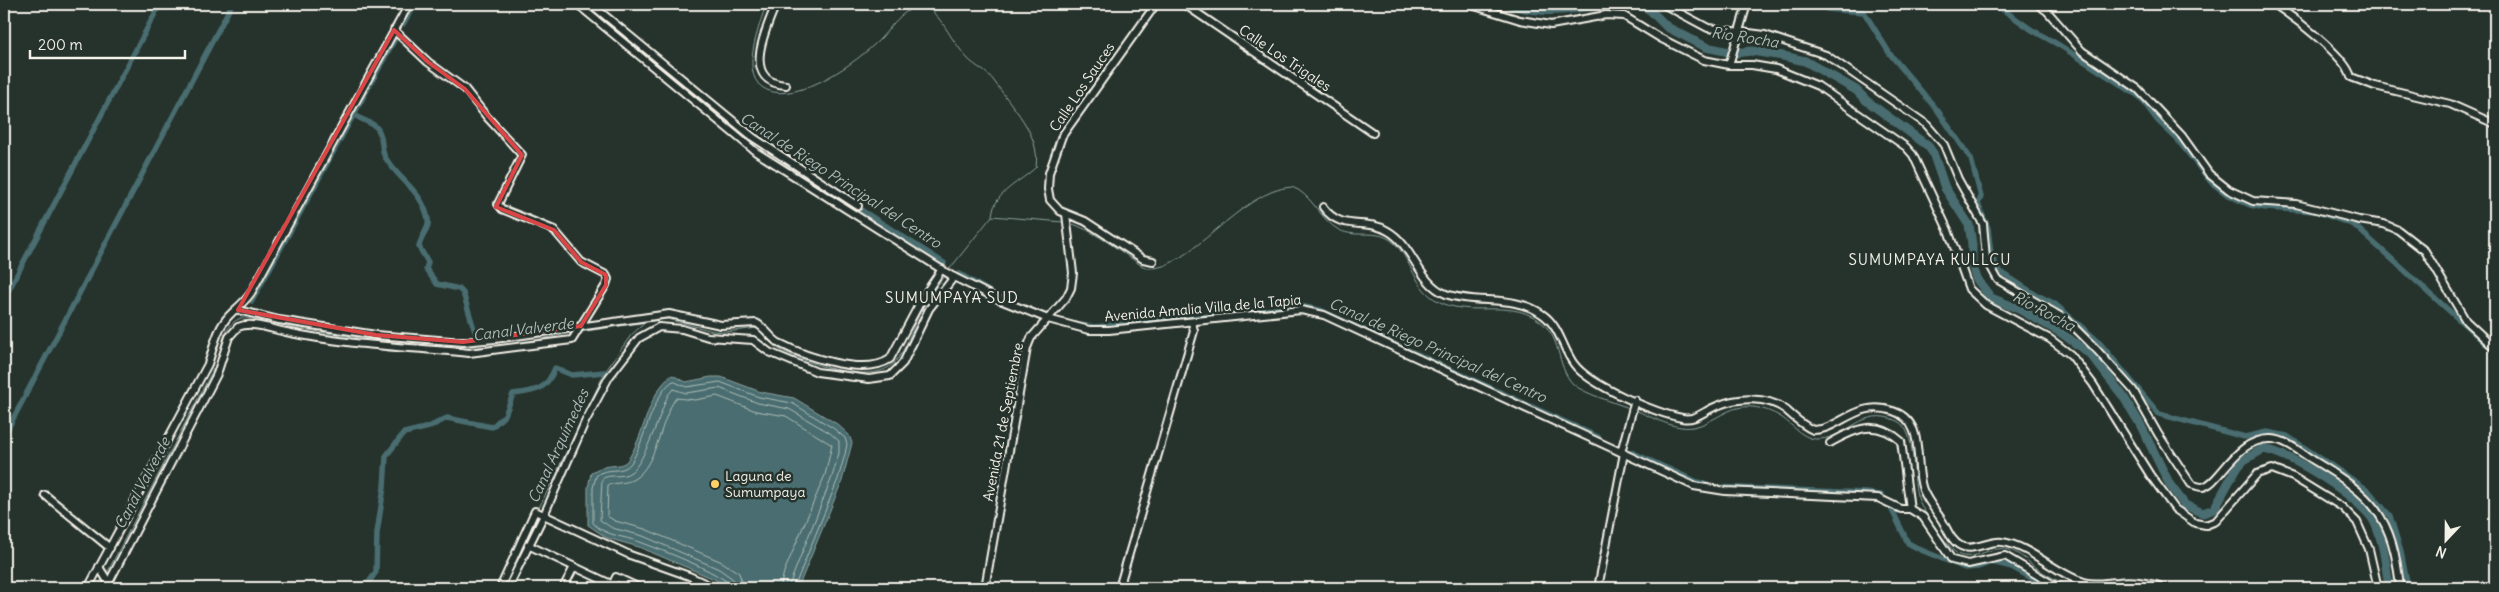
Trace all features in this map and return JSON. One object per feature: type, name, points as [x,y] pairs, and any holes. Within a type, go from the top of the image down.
[{"type":"street","points":[[88,588],[101,570],[110,548],[208,364],[220,328],[230,314],[238,310],[251,293],[409,4]]},
{"type":"street","name":"Avenida Amalia Villa de la Tapia","points":[[577,4],[756,152],[948,273],[1000,300],[1048,319],[1089,330],[1192,322],[1301,310],[1324,315],[1694,486],[1707,489],[1878,498],[1901,509],[1910,509],[1923,517],[1952,560],[1968,564],[2006,556],[2059,588]]},
{"type":"street","points":[[591,4],[754,138],[858,206]]},
{"type":"street","points":[[776,4],[764,34],[760,56],[760,70],[763,76],[770,82],[786,85]]},
{"type":"street","name":"Calle Los Sauces","points":[[1067,216],[1055,207],[1048,189],[1050,173],[1059,143],[1156,4]]},
{"type":"street","name":"Calle Los Trigales","points":[[1184,4],[1373,133]]},
{"type":"street","points":[[1468,4],[1520,20],[1551,25],[1606,15],[1624,16],[1693,55],[1729,63],[1776,69],[1818,86],[1906,147],[1918,163],[1948,230],[1959,266],[1973,293],[1986,305],[2042,334],[2071,355],[2093,384],[2150,475],[2183,517],[2195,523],[2206,525],[2216,521],[2257,474],[2272,469],[2293,478],[2342,506],[2363,533],[2378,588]]},
{"type":"street","points":[[1663,4],[1708,28],[1798,44],[1833,58],[1935,132],[1944,145],[1958,179],[1983,224],[1986,258],[1998,280],[2067,320],[2096,349],[2133,390],[2158,434],[2191,484],[2202,487],[2208,484],[2231,459],[2252,443],[2263,439],[2281,441],[2350,484],[2380,512],[2391,538],[2400,588]]},
{"type":"street","points":[[1729,63],[1747,4]]},
{"type":"street","points":[[2037,4],[2047,11],[2082,51],[2138,89],[2182,136],[2209,174],[2228,190],[2253,201],[2296,204],[2359,220],[2384,224],[2398,230],[2426,251],[2466,321],[2495,348]]},
{"type":"street","points":[[2274,4],[2323,41],[2345,66],[2351,77],[2375,86],[2450,104],[2495,124]]},
{"type":"street","points":[[107,583],[217,374],[229,337],[238,327],[244,324],[367,346],[468,353],[572,340],[606,285],[608,279],[606,275],[581,262],[554,230],[502,209],[498,204],[522,155],[487,117],[465,89],[428,62],[394,30]]},
{"type":"street","points":[[1323,207],[1338,221],[1389,231],[1408,250],[1434,286],[1446,294],[1518,303],[1541,313],[1558,331],[1569,356],[1579,370],[1595,381],[1635,402],[1688,418],[1699,416],[1724,403],[1756,400],[1784,409],[1797,421],[1814,430],[1825,428],[1865,410],[1891,410],[1905,416],[1911,422],[1915,434],[1924,492],[1947,530],[1959,545],[1968,547],[2000,541],[2018,547],[2051,568],[2086,583],[2134,582],[2166,588]]},
{"type":"street","points":[[1067,216],[1084,221],[1143,259],[1153,261]]},
{"type":"street","name":"Avenida 21 de Septiembre","points":[[985,588],[1028,348],[1031,338],[1066,298],[1071,288],[1073,273],[1067,216]]},
{"type":"street","points":[[238,310],[279,320],[376,335],[463,342],[578,330],[669,314],[721,325],[751,322],[762,326],[780,344],[813,359],[853,365],[876,364],[886,362],[894,353],[923,297],[948,273]]},
{"type":"street","points":[[500,588],[609,377],[639,338],[660,327],[682,328],[708,337],[754,340],[769,352],[817,372],[855,378],[890,376],[903,362],[948,273]]},
{"type":"street","points":[[1118,588],[1194,331],[1192,322]]},
{"type":"street","points":[[1598,588],[1622,452],[1635,402]]},
{"type":"street","points":[[1830,443],[1851,432],[1871,427],[1888,430],[1901,441],[1910,509]]},
{"type":"street","points":[[45,495],[110,548]]},
{"type":"street","points":[[508,588],[528,546],[540,513]]},
{"type":"street","points":[[540,513],[630,555],[712,587]]},
{"type":"street","points":[[528,546],[612,587],[616,577],[640,588]]},
{"type":"street","points":[[564,588],[574,567]]},
{"type":"street","points":[[101,570],[107,583]]},
{"type":"highlighted area","points":[[394,30],[428,62],[465,89],[522,155],[496,207],[554,230],[581,262],[606,275],[606,285],[581,326],[463,342],[376,335],[238,310]]},
{"type":"water","name":"Laguna de Sumumpaya","points":[[672,375],[686,382],[721,377],[761,392],[794,398],[837,424],[849,435],[852,443],[842,481],[798,588],[728,588],[714,579],[639,547],[607,538],[588,525],[588,488],[591,473],[601,468],[620,465],[627,461],[638,439],[651,404],[663,383]]},
{"type":"waterway","points":[[4,299],[160,4]]},
{"type":"waterway","points":[[4,436],[232,4]]},
{"type":"waterway","points":[[403,24],[415,4]]},
{"type":"waterway","name":"Canal de Riego Principal del Centro","points":[[585,4],[609,23]]},
{"type":"waterway","points":[[766,4],[753,50],[753,74],[758,83],[767,90],[780,93],[811,86],[843,68],[870,48],[909,10],[921,7],[936,15],[966,57],[994,81],[1016,110],[1034,143],[1036,167],[1003,193],[998,199],[992,215]]},
{"type":"waterway","name":"Río Rocha","points":[[1510,4],[1544,10],[1566,10],[1601,4]]},
{"type":"waterway","name":"Río Rocha","points":[[1638,4],[1650,10],[1667,27],[1706,47],[1734,53],[1752,51],[1805,61],[1856,90],[1867,101],[1928,146],[1933,153],[1945,188],[1969,225],[1972,244],[1972,264],[1976,278],[1991,298],[2019,309],[2060,332],[2091,355],[2123,396],[2140,424],[2170,485],[2185,505],[2203,513],[2214,509],[2236,469],[2244,460],[2263,449],[2275,452],[2306,467],[2340,489],[2367,511],[2374,521],[2380,537],[2389,588]]},
{"type":"waterway","points":[[1822,4],[1827,9],[1864,12],[1890,54],[1938,111],[1971,159],[1981,197],[1978,204],[1988,228],[1991,254],[1998,270],[2033,293],[2055,304],[2098,341],[2159,414],[2245,437],[2267,432],[2287,436],[2368,490],[2390,516],[2401,552],[2408,588]]},
{"type":"waterway","points":[[1917,4],[1929,4]]},
{"type":"waterway","points":[[1995,4],[2032,30],[2140,97],[2158,121],[2177,139],[2211,182],[2228,195],[2250,205],[2266,208],[2315,211],[2354,225],[2495,352]]},
{"type":"waterway","points":[[252,301],[396,37]]},
{"type":"waterway","points":[[354,114],[377,128],[385,157],[421,200],[428,219],[428,226],[419,247],[428,262],[426,269],[437,284],[459,289],[463,293],[475,332]]},
{"type":"waterway","points":[[1070,223],[1086,229],[1143,266],[1149,268],[1164,266],[1198,245],[1254,201],[1273,191],[1292,187],[1305,195],[1326,220],[1339,230],[1353,234],[1380,235],[1393,242],[1405,257],[1418,282],[1430,296],[1438,301],[1462,308],[1513,310],[1537,319],[1551,334],[1563,368],[1573,384],[1578,388],[1629,408]]},
{"type":"waterway","name":"Canal de Riego Principal del Centro","points":[[855,206],[944,263]]},
{"type":"waterway","points":[[992,216],[1063,222]]},
{"type":"waterway","name":"Canal Valverde","points":[[948,271],[992,216]]},
{"type":"waterway","name":"Canal Valverde","points":[[580,332],[667,319],[713,331],[726,332],[757,328],[776,347],[804,360],[837,370],[870,373],[884,370],[898,358],[931,294],[946,274]]},
{"type":"waterway","name":"Canal de Riego Principal del Centro","points":[[960,274],[990,292]]},
{"type":"waterway","name":"Canal de Riego Principal del Centro","points":[[1250,312],[1300,306],[1320,310],[1598,437]]},
{"type":"waterway","name":"Canal de Riego Principal del Centro","points":[[1081,325],[1094,327],[1233,314]]},
{"type":"waterway","name":"Canal Valverde","points":[[107,573],[218,360],[227,330],[235,321],[245,318],[370,339],[454,347],[499,346],[573,333]]},
{"type":"waterway","name":"Canal Arquímedes","points":[[538,510],[605,372],[631,335],[646,322]]},
{"type":"waterway","points":[[365,588],[376,572],[377,533],[384,487],[386,456],[404,433],[429,427],[447,418],[492,427],[505,415],[513,394],[534,391],[544,386],[552,376],[555,368],[572,375],[605,372]]},
{"type":"waterway","points":[[1635,410],[1678,427],[1693,427],[1736,408],[1756,408],[1778,415],[1813,439],[1839,434],[1865,419],[1874,417],[1885,417],[1897,421],[1908,434],[1911,444],[1919,501],[1932,523],[1952,549],[1964,556],[1977,555],[1998,549],[2009,550],[2058,581],[2074,588]]},
{"type":"waterway","name":"Canal de Riego Principal del Centro","points":[[1631,452],[1695,481],[1713,487],[1866,493],[1881,495],[1886,500]]},
{"type":"waterway","name":"Canal de Riego Principal del Centro","points":[[1892,510],[1908,543],[1921,550],[1965,568],[1978,567],[1992,562],[2012,567],[2049,588]]},
{"type":"waterway","name":"Canal Valverde","points":[[97,588],[103,578]]},
{"type":"place","name":"Laguna de Sumumpaya","points":[[715,484]]},
{"type":"district","name":"SUMUMPAYA KULLCU","points":[[1930,259]]},
{"type":"district","name":"SUMUMPAYA SUD","points":[[952,297]]}]
